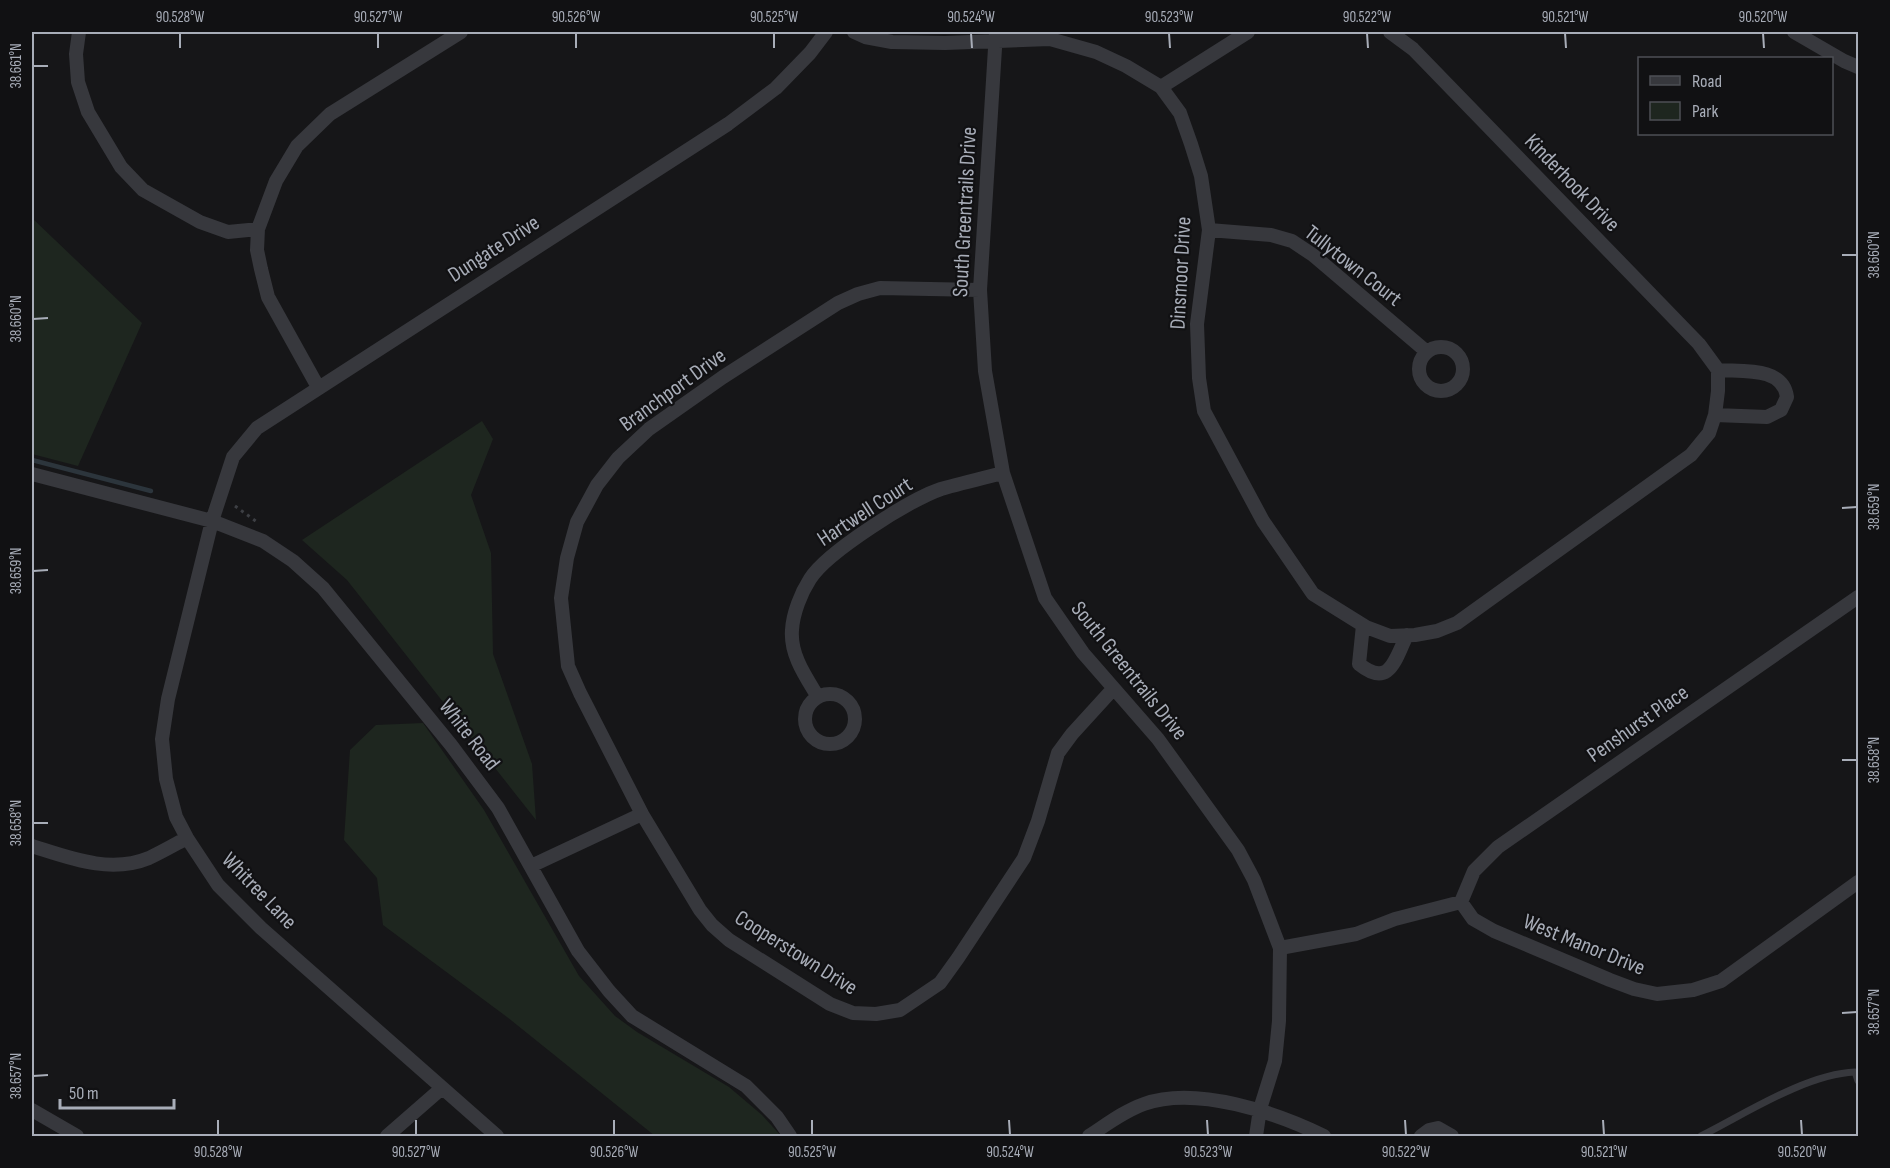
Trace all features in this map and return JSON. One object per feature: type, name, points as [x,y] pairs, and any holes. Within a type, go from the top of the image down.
[{"type":"street","points":[[79,32],[76,54],[78,82],[88,112],[121,167],[143,190],[200,222],[228,231],[258,230]]},
{"type":"street","points":[[318,387],[268,297],[258,250],[258,230],[276,181],[297,146],[330,114],[461,32]]},
{"type":"street","name":"Dungate Drive","points":[[213,520],[233,457],[257,428],[728,124],[776,88],[810,53],[826,32]]},
{"type":"street","name":"Dinsmoor Drive","points":[[854,32],[864,37],[892,42],[995,37],[1050,39],[1096,52],[1126,66],[1161,87],[1180,113],[1191,144],[1201,176],[1209,230],[1197,324],[1199,378],[1204,411],[1263,521],[1313,594],[1363,625],[1390,636],[1407,635]]},
{"type":"street","points":[[1161,87],[1248,32]]},
{"type":"street","name":"Kinderhook Drive","points":[[1390,32],[1413,49],[1438,74],[1699,344],[1718,370]]},
{"type":"street","points":[[1794,32],[1858,67]]},
{"type":"street","name":"South Greentrails Drive","points":[[995,37],[980,290],[985,371],[1004,473],[1045,598],[1083,653],[1158,739],[1238,850],[1254,880],[1280,948],[1279,1021],[1275,1061],[1260,1109],[1256,1137]]},
{"type":"street","name":"Tullytown Court","points":[[1209,230],[1271,235],[1292,241],[1314,255],[1426,352]]},
{"type":"street","name":"Branchport Drive","points":[[642,814],[568,666],[561,598],[567,558],[577,522],[597,485],[618,458],[649,429],[723,377],[838,303],[880,288],[980,290]]},
{"type":"street","points":[[1363,625],[1359,664],[1374,674],[1382,674],[1389,670],[1407,635],[1437,631],[1457,623],[1691,455],[1709,433],[1715,415],[1718,370],[1771,376],[1783,384],[1787,397],[1781,411],[1767,417],[1715,415]]},
{"type":"street","name":"Hartwell Court","points":[[818,697],[796,659],[792,631],[799,599],[811,577],[831,556],[900,509],[939,490],[1004,473]]},
{"type":"street","name":"White Road","points":[[32,474],[213,520],[264,541],[293,561],[323,588],[452,745],[498,808],[578,951],[609,991],[632,1016],[746,1086],[777,1117],[790,1137]]},
{"type":"street","name":"Whitree Lane","points":[[213,520],[168,699],[162,739],[166,779],[176,817],[218,885],[261,928],[497,1137]]},
{"type":"street","name":"Penshurst Place","points":[[1461,902],[1473,871],[1498,847],[1858,597]]},
{"type":"street","name":"Cooperstown Drive","points":[[642,814],[700,910],[729,940],[830,1004],[853,1013],[876,1014],[900,1010],[940,983],[958,958],[1024,858],[1038,821],[1058,753],[1072,734],[1113,690]]},
{"type":"street","points":[[531,866],[642,814]]},
{"type":"street","points":[[32,846],[88,864],[117,865],[148,858],[187,838]]},
{"type":"street","name":"West Manor Drive","points":[[1461,902],[1473,919],[1494,931],[1610,980],[1657,994],[1693,990],[1721,981],[1858,882]]},
{"type":"street","points":[[1280,948],[1356,934],[1395,919],[1461,902]]},
{"type":"street","points":[[387,1137],[442,1088]]},
{"type":"street","points":[[1089,1137],[1114,1119],[1143,1104],[1168,1098],[1199,1099],[1260,1109],[1324,1137]]},
{"type":"street","points":[[32,1110],[77,1137]]},
{"type":"street","points":[[1421,1137],[1429,1130],[1438,1128],[1452,1137]]},
{"type":"lane","points":[[1701,1137],[1775,1098],[1838,1073],[1855,1072],[1858,1081]]},
{"type":"green space","points":[[32,218],[142,323],[78,466],[32,454]]},
{"type":"green space","points":[[482,421],[493,439],[471,495],[491,553],[493,654],[532,764],[536,820],[347,580],[302,540]]},
{"type":"green space","points":[[423,723],[484,810],[579,976],[615,1016],[637,1032],[729,1087],[762,1115],[781,1136],[655,1136],[507,1017],[383,925],[377,878],[344,840],[350,750],[376,725]]},
{"type":"waterway","points":[[32,460],[151,491]]}]
